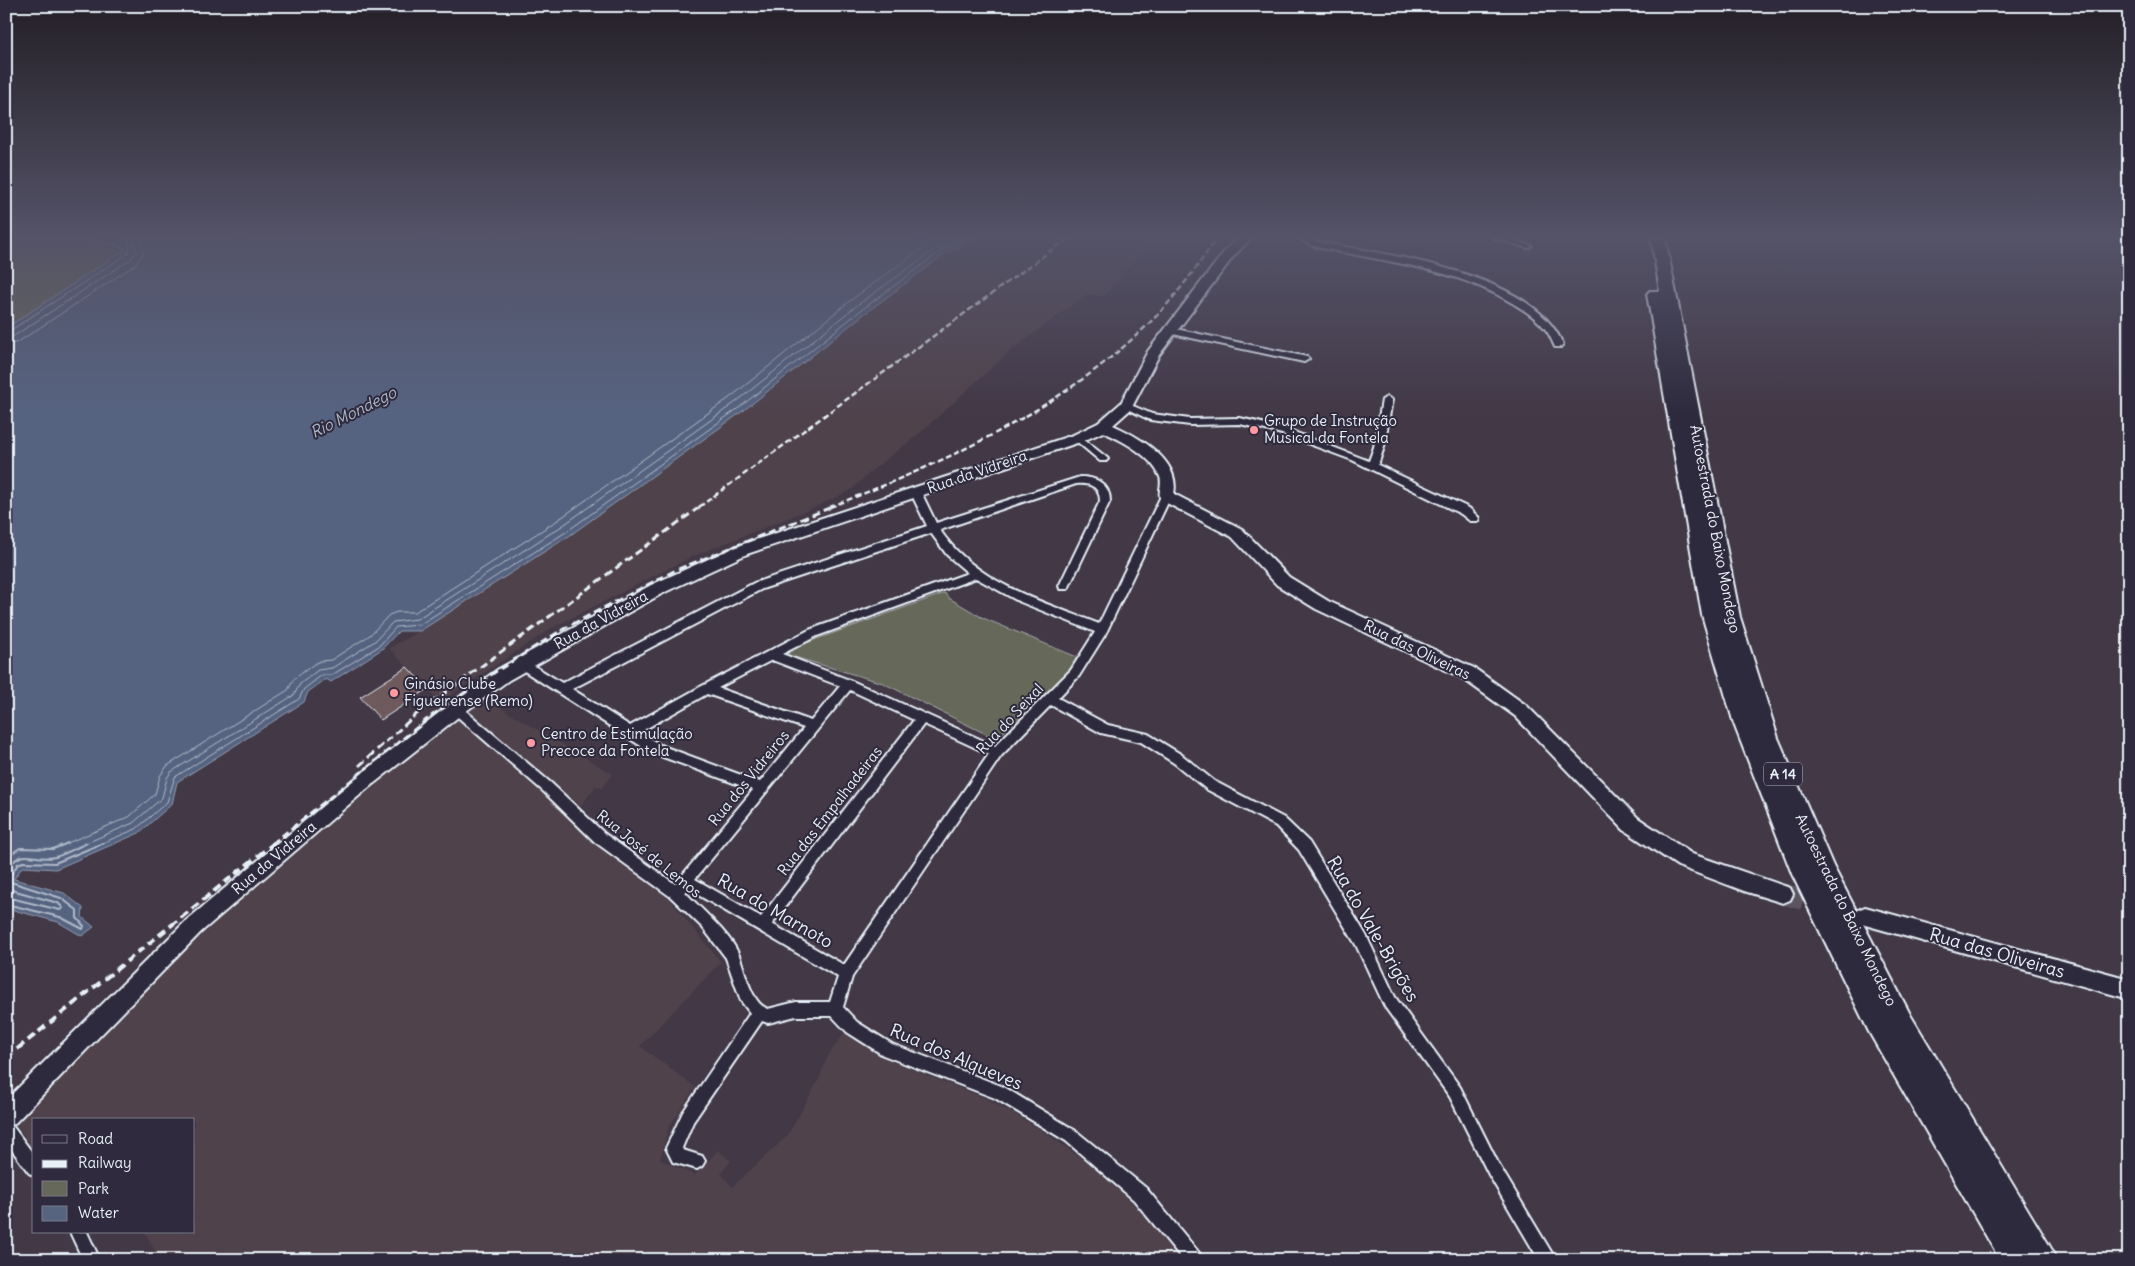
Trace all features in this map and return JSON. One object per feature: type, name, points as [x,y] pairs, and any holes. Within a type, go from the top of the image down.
[{"type":"highway","name":"Autoestrada do Baixo Mondego","points":[[1655,297],[1712,615],[1745,724],[1804,874],[1878,1023],[2016,1260]]},
{"type":"highway","name":"Autoestrada do Baixo Mondego","points":[[1669,297],[1730,617],[1767,738],[1824,871],[1902,1025],[2042,1260]]},
{"type":"street","name":"Rua da Vidreira","points":[[6,1116],[194,926],[362,783],[456,709],[522,664],[657,589],[742,550],[1078,438],[1103,426],[1126,406],[1153,354],[1197,297]]},
{"type":"street","points":[[1511,297],[1548,325],[1555,334],[1558,345]]},
{"type":"street","points":[[1171,332],[1272,350],[1304,359]]},
{"type":"street","points":[[1372,467],[1379,447],[1387,400]]},
{"type":"street","points":[[1126,406],[1150,416],[1190,422],[1210,420],[1253,423],[1284,431],[1336,450],[1465,511],[1474,518]]},
{"type":"street","points":[[1103,426],[1127,438],[1157,461],[1168,481],[1166,496]]},
{"type":"street","points":[[1078,438],[1103,459]]},
{"type":"street","points":[[562,689],[758,586],[1075,481],[1094,482],[1104,491],[1105,501],[1064,586]]},
{"type":"street","points":[[916,493],[934,529],[951,552],[976,574],[1026,600],[1102,630]]},
{"type":"street","name":"Rua do Seixal","points":[[835,1009],[846,974],[997,752],[1075,673],[1102,630],[1166,496]]},
{"type":"street","name":"Rua das Oliveiras","points":[[1166,496],[1237,533],[1256,556],[1283,580],[1322,605],[1468,673],[1521,711],[1631,824],[1685,860],[1783,894]]},
{"type":"street","points":[[630,732],[706,689],[813,633],[976,574]]},
{"type":"street","points":[[771,655],[848,684],[997,752]]},
{"type":"street","points":[[522,664],[656,749],[763,788]]},
{"type":"street","name":"Rua dos Vidreiros","points":[[676,893],[848,684]]},
{"type":"street","points":[[706,689],[812,726]]},
{"type":"street","name":"Rua do Vale-Brigões","points":[[1049,699],[1105,729],[1144,738],[1178,759],[1210,785],[1280,822],[1304,846],[1361,940],[1390,1002],[1455,1092],[1494,1170],[1548,1260]]},
{"type":"street","name":"Rua José de Lemos","points":[[456,709],[547,787],[600,838],[676,893],[708,924],[732,954],[746,996],[759,1013]]},
{"type":"street","name":"Rua das Empalhadeiras","points":[[762,925],[923,717]]},
{"type":"street","name":"Rua do Marnoto","points":[[686,881],[846,974]]},
{"type":"street","name":"Rua das Oliveiras","points":[[1865,916],[2129,989]]},
{"type":"street","points":[[697,1161],[678,1157],[674,1148],[688,1117],[759,1013],[768,1016],[796,1009],[835,1009]]},
{"type":"street","name":"Rua dos Alqueves","points":[[835,1009],[852,1027],[888,1050],[999,1092],[1071,1136],[1140,1194],[1194,1260]]},
{"type":"street","points":[[6,1129],[32,1165]]},
{"type":"street","points":[[79,1234],[92,1260]]},
{"type":"shaded area","points":[[887,297],[1083,297],[1009,352],[919,434],[874,469],[851,490],[818,506],[689,558],[552,628],[440,702],[389,648],[420,631],[569,536],[743,411]]},
{"type":"shaded area","name":"Centro de Estimulação Precoce da Fontela","points":[[482,697],[613,774],[602,788],[596,786],[577,811],[469,712],[470,706]]},
{"type":"shaded area","points":[[454,716],[669,899],[721,962],[640,1046],[695,1087],[668,1129],[660,1160],[695,1175],[718,1150],[731,1161],[721,1173],[732,1187],[787,1136],[818,1081],[829,1054],[844,1033],[891,1061],[987,1099],[1037,1127],[1101,1172],[1134,1204],[1183,1260],[159,1260],[146,1234],[195,1234],[195,1118],[32,1118],[32,1149],[14,1119],[197,938],[212,915]]},
{"type":"green space","points":[[6,297],[53,297],[6,328]]},
{"type":"green space","points":[[945,593],[949,598],[983,618],[1077,657],[1065,678],[998,737],[994,738],[883,683],[791,656],[787,653],[792,648]]},
{"type":"water","name":"Rio Mondego","points":[[53,297],[887,297],[743,411],[569,536],[420,631],[399,631],[382,649],[331,682],[326,679],[308,692],[304,702],[177,782],[172,804],[139,833],[56,869],[22,867],[14,879],[64,893],[83,908],[82,917],[94,927],[82,936],[58,922],[6,908],[6,328]]},
{"type":"building","name":"Ginásio Clube Figueirense (Remo)","points":[[407,667],[428,689],[381,720],[360,697]]},
{"type":"tunnel","points":[[1783,894],[1824,905]]},
{"type":"railway","points":[[699,507],[987,297]]},
{"type":"railway","points":[[830,507],[954,454],[1032,412],[1106,362],[1151,322],[1173,297]]},
{"type":"railway","points":[[359,766],[420,711],[701,506]]},
{"type":"railway","points":[[272,844],[430,717],[498,670],[567,627],[676,570],[834,506]]},
{"type":"railway","points":[[6,1058],[274,843]]},
{"type":"place","name":"Grupo de Instrução Musical da Fontela","points":[[1254,430]]},
{"type":"place","name":"Ginásio Clube Figueirense (Remo)","points":[[394,693]]},
{"type":"place","name":"Centro de Estimulação Precoce da Fontela","points":[[531,743]]}]
